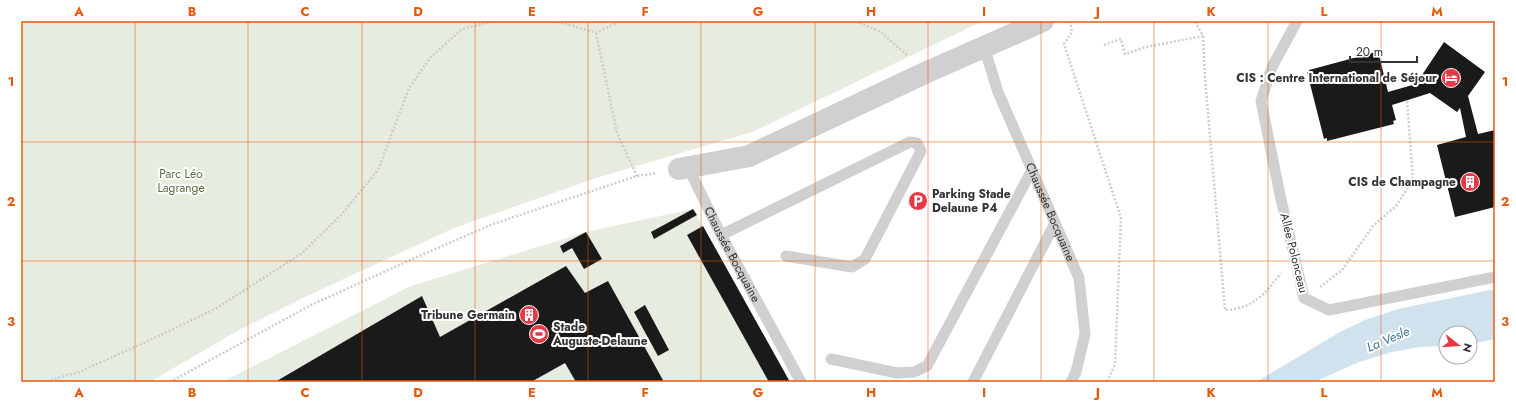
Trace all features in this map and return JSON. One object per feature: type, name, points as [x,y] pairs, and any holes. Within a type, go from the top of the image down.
[{"type":"street","points":[[684,168],[749,156],[927,72],[1043,21]]},
{"type":"lane","name":"Allée Polonceau","points":[[1297,21],[1272,67],[1262,101],[1280,195],[1304,298],[1329,310],[1495,276]]},
{"type":"lane","name":"Chaussée Bocquaine","points":[[984,47],[998,92],[1079,278],[1085,334],[1076,372],[1071,382]]},
{"type":"lane","points":[[721,235],[910,142],[917,143],[921,151],[865,259],[852,267],[786,256]]},
{"type":"lane","name":"Chaussée Bocquaine","points":[[684,168],[801,382]]},
{"type":"lane","points":[[831,359],[897,373],[914,372],[927,366],[1032,170]]},
{"type":"lane","points":[[973,382],[1055,223]]},
{"type":"path","points":[[43,382],[79,372],[214,309],[301,254],[341,214],[378,170],[409,88],[431,57],[462,29],[495,21]]},
{"type":"path","points":[[541,21],[560,22],[596,33],[620,21]]},
{"type":"path","points":[[856,21],[881,32],[927,72]]},
{"type":"path","points":[[1070,21],[1072,32],[1064,44],[1122,218],[1115,364],[1107,382]]},
{"type":"path","points":[[1195,21],[1203,36],[1225,310],[1234,310],[1248,306],[1270,288],[1294,255]]},
{"type":"path","points":[[596,33],[617,133],[637,176]]},
{"type":"path","points":[[1104,45],[1121,39],[1124,54],[1203,36]]},
{"type":"path","points":[[1312,302],[1320,286],[1342,270],[1373,226],[1396,206],[1413,180],[1407,100]]},
{"type":"path","points":[[170,382],[311,305],[493,224],[637,176],[684,168]]},
{"type":"green space","name":"Parc Léo Lagrange","points":[[21,21],[983,21],[752,132],[596,178],[454,228],[305,297],[237,331],[150,382],[21,382]]},
{"type":"green space","name":"Stade Auguste-Delaune","points":[[693,209],[789,382],[222,382],[411,286],[586,232]]},
{"type":"water","name":"La Vesle","points":[[1495,289],[1495,339],[1478,342],[1478,325],[1438,325],[1438,346],[1420,347],[1392,352],[1359,362],[1314,382],[1256,382],[1340,332],[1365,320],[1398,309]]},
{"type":"building","points":[[1444,42],[1485,72],[1468,96],[1478,134],[1495,130],[1495,207],[1455,217],[1437,145],[1466,137],[1460,108],[1457,112],[1430,93],[1392,105],[1396,120],[1393,121],[1394,124],[1327,141],[1327,138],[1324,139],[1307,72],[1309,72],[1309,70],[1376,52],[1377,55],[1379,55],[1388,92],[1416,84]]},
{"type":"building","points":[[693,209],[697,215],[654,239],[651,232]]},
{"type":"building","points":[[703,226],[790,382],[769,382],[687,235]]},
{"type":"building","points":[[586,232],[602,259],[584,269],[572,248],[563,253],[560,246]]},
{"type":"building","points":[[566,266],[585,293],[608,281],[664,382],[576,382],[565,363],[531,382],[275,382],[422,296],[440,337]]},
{"type":"building","points":[[645,305],[669,350],[658,356],[634,312]]},
{"type":"place","name":"CIS : Centre International de Séjour","points":[[1451,78]]},
{"type":"place","name":"CIS de Champagne","points":[[1470,182]]},
{"type":"place","name":"Parking Stade Delaune P4","points":[[918,201]]},
{"type":"place","name":"Tribune Germain","points":[[529,315]]},
{"type":"place","name":"Stade Auguste-Delaune","points":[[539,334]]}]
